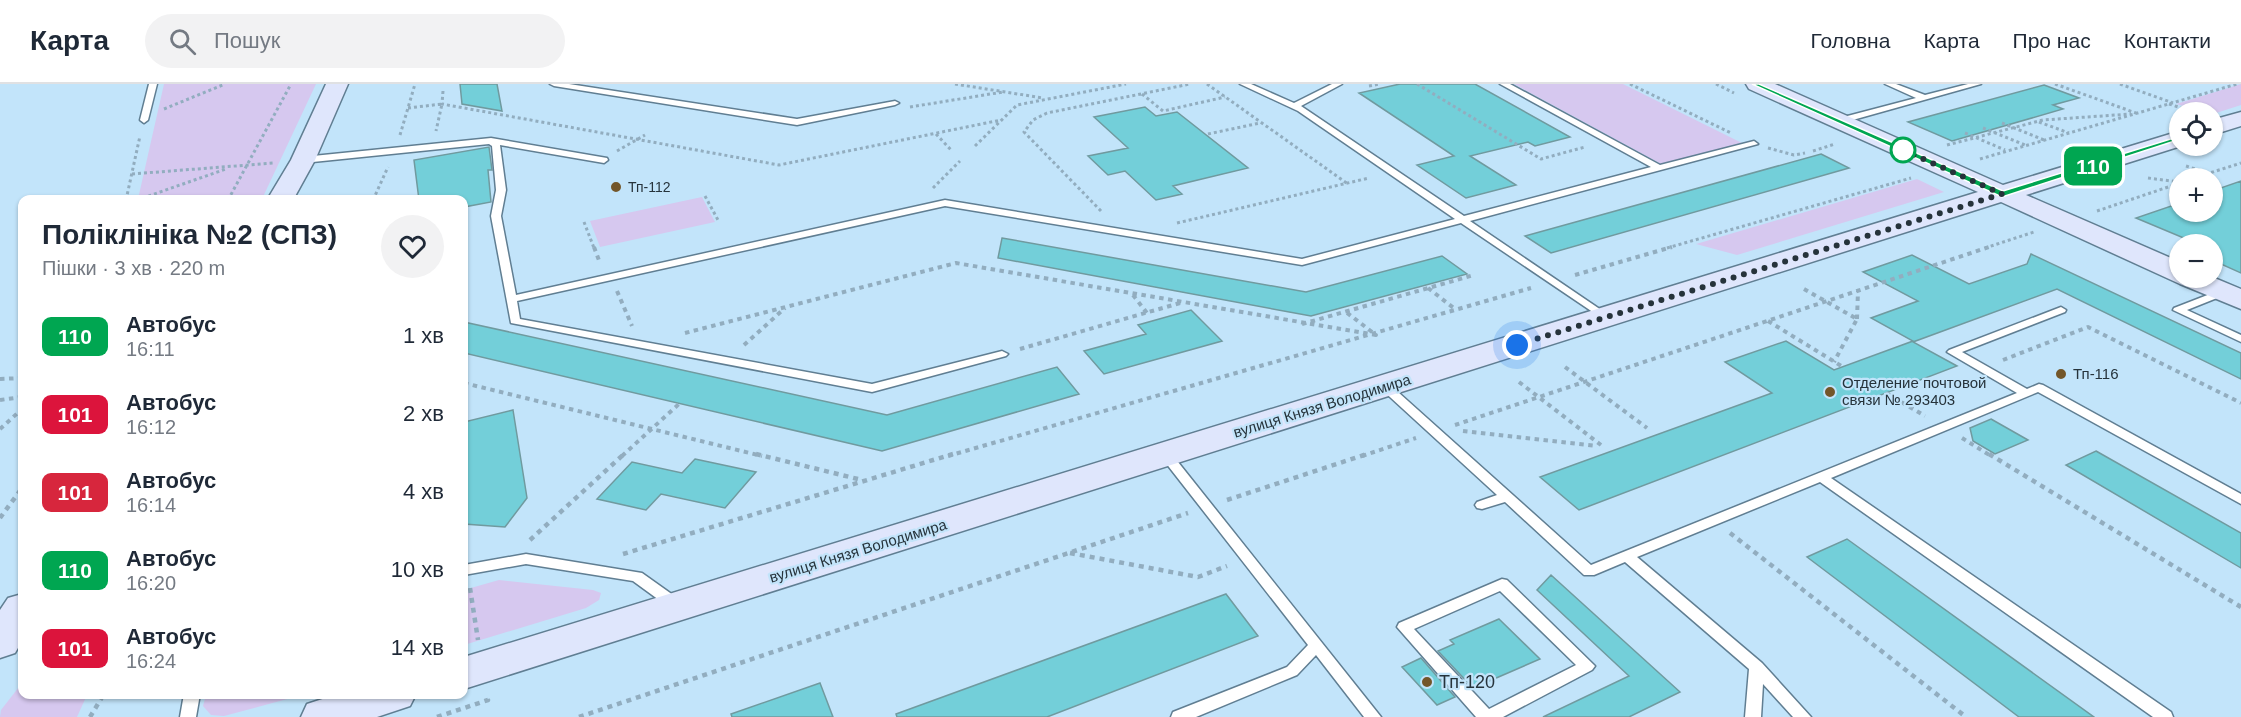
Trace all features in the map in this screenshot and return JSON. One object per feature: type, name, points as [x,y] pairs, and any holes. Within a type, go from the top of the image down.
[{"type":"main road","points":[[283,195],[303,160],[337,84]]},
{"type":"main road","points":[[1756,84],[1840,131],[2002,194],[2169,268]]},
{"type":"main road","points":[[2223,125],[2241,119]]},
{"type":"main road","name":"вулиця Князя Володимира","points":[[477,675],[678,606],[2169,141]]},
{"type":"main road","points":[[2213,288],[2232,296]]},
{"type":"main road","points":[[0,642],[18,615]]},
{"type":"main road","points":[[326,716],[379,699]]},
{"type":"lane","points":[[144,118],[153,84]]},
{"type":"lane","points":[[554,84],[797,122],[895,103]]},
{"type":"lane","points":[[1244,84],[1294,106],[1606,318]]},
{"type":"lane","points":[[1294,106],[1338,84]]},
{"type":"lane","points":[[1504,84],[1659,168]]},
{"type":"lane","points":[[1889,84],[1924,98]]},
{"type":"lane","points":[[1840,131],[1924,98],[1977,84]]},
{"type":"lane","points":[[860,97],[866,109]]},
{"type":"lane","points":[[303,160],[491,141],[604,160]]},
{"type":"lane","points":[[491,141],[496,145],[501,190],[496,216],[515,321],[872,388],[1002,354]]},
{"type":"lane","points":[[512,299],[945,202],[1302,262],[1754,144]]},
{"type":"lane","points":[[2232,296],[2178,310],[2241,339]]},
{"type":"lane","points":[[2026,393],[1953,352],[2061,310]]},
{"type":"lane","points":[[1385,387],[1589,571],[2039,388],[2241,500]]},
{"type":"lane","points":[[1166,455],[1373,717]]},
{"type":"lane","points":[[1821,477],[2165,717]]},
{"type":"lane","points":[[1482,505],[1506,496]]},
{"type":"lane","points":[[1627,556],[1757,667],[1803,717]]},
{"type":"lane","points":[[468,569],[526,559],[637,577],[678,606]]},
{"type":"lane","points":[[1502,584],[1587,666],[1487,717],[1404,627],[1502,584]]},
{"type":"lane","points":[[1179,717],[1292,671],[1317,645]]},
{"type":"lane","points":[[1752,717],[1757,667]]},
{"type":"lane","points":[[188,717],[191,699]]},
{"type":"path","points":[[127,195],[144,118],[225,84]]},
{"type":"path","points":[[231,195],[291,84]]},
{"type":"path","points":[[955,84],[1047,99]]},
{"type":"path","points":[[975,146],[1017,105],[1126,84]]},
{"type":"path","points":[[1107,214],[1024,132],[1037,116],[1190,84]]},
{"type":"path","points":[[1207,84],[1348,184]]},
{"type":"path","points":[[1369,86],[1380,84]]},
{"type":"path","points":[[1417,84],[1542,159],[1609,141]]},
{"type":"path","points":[[1630,84],[1754,144],[1794,155],[1805,153]]},
{"type":"path","points":[[2055,84],[2138,114]]},
{"type":"path","points":[[2120,84],[2169,103]]},
{"type":"path","points":[[2178,102],[2237,84]]},
{"type":"path","points":[[433,147],[443,91]]},
{"type":"path","points":[[895,103],[898,109],[1003,92]]},
{"type":"path","points":[[1141,94],[1163,111],[1225,97]]},
{"type":"path","points":[[408,108],[442,104],[779,165],[1001,120]]},
{"type":"path","points":[[1971,161],[2169,105]]},
{"type":"path","points":[[1939,148],[2038,121],[2076,116],[2138,114]]},
{"type":"path","points":[[2038,121],[2069,134]]},
{"type":"path","points":[[1208,134],[1260,123]]},
{"type":"path","points":[[2002,123],[2045,140]]},
{"type":"path","points":[[1983,128],[2026,146]]},
{"type":"path","points":[[1813,151],[1840,131]]},
{"type":"path","points":[[1965,133],[2007,151]]},
{"type":"path","points":[[936,134],[952,151]]},
{"type":"path","points":[[604,160],[645,135]]},
{"type":"path","points":[[931,190],[960,161]]},
{"type":"path","points":[[2223,169],[2241,163]]},
{"type":"path","points":[[132,174],[247,166]]},
{"type":"path","points":[[2186,166],[2192,168]]},
{"type":"path","points":[[151,195],[229,167]]},
{"type":"path","points":[[1173,224],[1372,177]]},
{"type":"path","points":[[621,555],[863,480],[1376,335],[1918,177]]},
{"type":"path","points":[[2148,178],[2169,181]]},
{"type":"path","points":[[2091,213],[2169,187]]},
{"type":"path","points":[[705,196],[718,220]]},
{"type":"path","points":[[584,222],[641,345],[956,264],[1300,324],[1376,335]]},
{"type":"path","points":[[1519,382],[1539,397],[1599,445],[1445,429],[1539,397],[2037,231]]},
{"type":"path","points":[[1300,324],[1474,275]]},
{"type":"path","points":[[1428,288],[1456,310]]},
{"type":"path","points":[[1804,289],[1857,319]]},
{"type":"path","points":[[1834,362],[1857,319],[1858,291]]},
{"type":"path","points":[[1132,295],[1148,313]]},
{"type":"path","points":[[1002,354],[1181,303]]},
{"type":"path","points":[[726,361],[787,306]]},
{"type":"path","points":[[1346,312],[1376,335]]},
{"type":"path","points":[[1767,321],[1843,367]]},
{"type":"path","points":[[1994,363],[2088,327],[2241,403]]},
{"type":"path","points":[[1564,367],[1647,428]]},
{"type":"path","points":[[0,379],[18,378]]},
{"type":"path","points":[[468,384],[863,480]]},
{"type":"path","points":[[1887,393],[2241,607]]},
{"type":"path","points":[[0,400],[18,398]]},
{"type":"path","points":[[530,540],[680,404]]},
{"type":"path","points":[[0,429],[18,413]]},
{"type":"path","points":[[579,717],[1434,432]]},
{"type":"path","points":[[0,518],[18,493]]},
{"type":"path","points":[[1714,520],[1966,717]]},
{"type":"path","points":[[521,540],[541,542]]},
{"type":"path","points":[[1069,553],[1198,577],[1227,566]]},
{"type":"path","points":[[468,596],[477,675]]},
{"type":"path","points":[[90,717],[101,699]]},
{"type":"path","points":[[437,717],[454,699]]},
{"type":"shaded area","points":[[164,84],[316,84],[264,195],[139,195]]},
{"type":"shaded area","points":[[1514,84],[1623,84],[1742,143],[1661,164]]},
{"type":"shaded area","points":[[2241,84],[2241,105],[2223,111],[2223,102],[2182,102]]},
{"type":"shaded area","points":[[1917,179],[1944,192],[1737,255],[1696,244]]},
{"type":"shaded area","points":[[702,197],[715,222],[600,247],[590,221]]},
{"type":"shaded area","points":[[499,580],[593,590],[601,593],[599,600],[586,608],[468,644],[468,589]]},
{"type":"shaded area","points":[[18,688],[18,699],[85,699],[77,717],[0,717],[1,710]]},
{"type":"shaded area","points":[[205,699],[287,699],[224,716],[211,715],[203,706]]},
{"type":"building","points":[[460,84],[497,84],[502,111],[462,104]]},
{"type":"building","points":[[1400,84],[1475,84],[1570,137],[1535,146],[1528,142],[1470,156],[1516,185],[1466,198],[1417,165],[1454,156],[1359,93]]},
{"type":"building","points":[[2044,85],[2079,98],[2053,105],[2063,109],[1952,141],[1908,122]]},
{"type":"building","points":[[1145,107],[1156,116],[1177,112],[1248,168],[1173,186],[1182,194],[1156,200],[1125,171],[1108,175],[1088,156],[1128,148],[1094,117]]},
{"type":"building","points":[[489,147],[492,170],[488,170],[491,202],[468,206],[468,195],[418,195],[414,160]]},
{"type":"building","points":[[1821,154],[1849,168],[1551,253],[1525,236]]},
{"type":"building","points":[[2241,181],[2241,273],[2223,265],[2223,234],[2174,234],[2136,218],[2169,207],[2169,222],[2223,222],[2223,187]]},
{"type":"building","points":[[1002,238],[1306,292],[1442,256],[1467,274],[1311,316],[998,258]]},
{"type":"building","points":[[2031,254],[2241,353],[2241,379],[2057,289],[1913,342],[1957,366],[1579,510],[1540,477],[1772,393],[1725,362],[1786,341],[1834,370],[1913,341],[1871,318],[1918,301],[1863,272],[1912,255],[1969,284],[2027,264]]},
{"type":"building","points":[[1191,310],[1222,341],[1104,374],[1084,351],[1146,334],[1138,325]]},
{"type":"building","points":[[468,323],[887,415],[1057,367],[1079,394],[882,451],[468,354]]},
{"type":"building","points":[[513,410],[527,498],[505,527],[468,524],[468,421]]},
{"type":"building","points":[[1991,419],[2028,440],[1995,454],[1973,441],[1970,428]]},
{"type":"building","points":[[2096,451],[2241,533],[2241,568],[2066,465]]},
{"type":"building","points":[[695,459],[756,472],[725,508],[661,494],[646,510],[597,499],[632,462],[682,473]]},
{"type":"building","points":[[1847,539],[2094,717],[2019,717],[1807,557]]},
{"type":"building","points":[[1551,575],[1680,692],[1629,717],[1543,717],[1629,676],[1537,590]]},
{"type":"building","points":[[1226,594],[1258,636],[1047,717],[897,717],[896,714]]},
{"type":"building","points":[[1499,619],[1540,659],[1473,688],[1438,651],[1454,644],[1450,640]]},
{"type":"building","name":"Тп-120","points":[[1421,658],[1455,697],[1437,705],[1402,667]]},
{"type":"building","points":[[820,683],[833,717],[732,717],[731,714]]},
{"type":"bus line","name":"110","points":[[1756,84],[2002,194],[2169,141]]},
{"type":"place","name":"Тп-112","points":[[616,187]]},
{"type":"place","name":"Тп-116","points":[[2061,374]]},
{"type":"place","name":"Отделение почтовой связи № 293403","points":[[1830,392]]},
{"type":"place","name":"Тп-120","points":[[1427,682]]},
{"type":"route","points":[[1517,345],[2002,194],[1903,150]]}]
